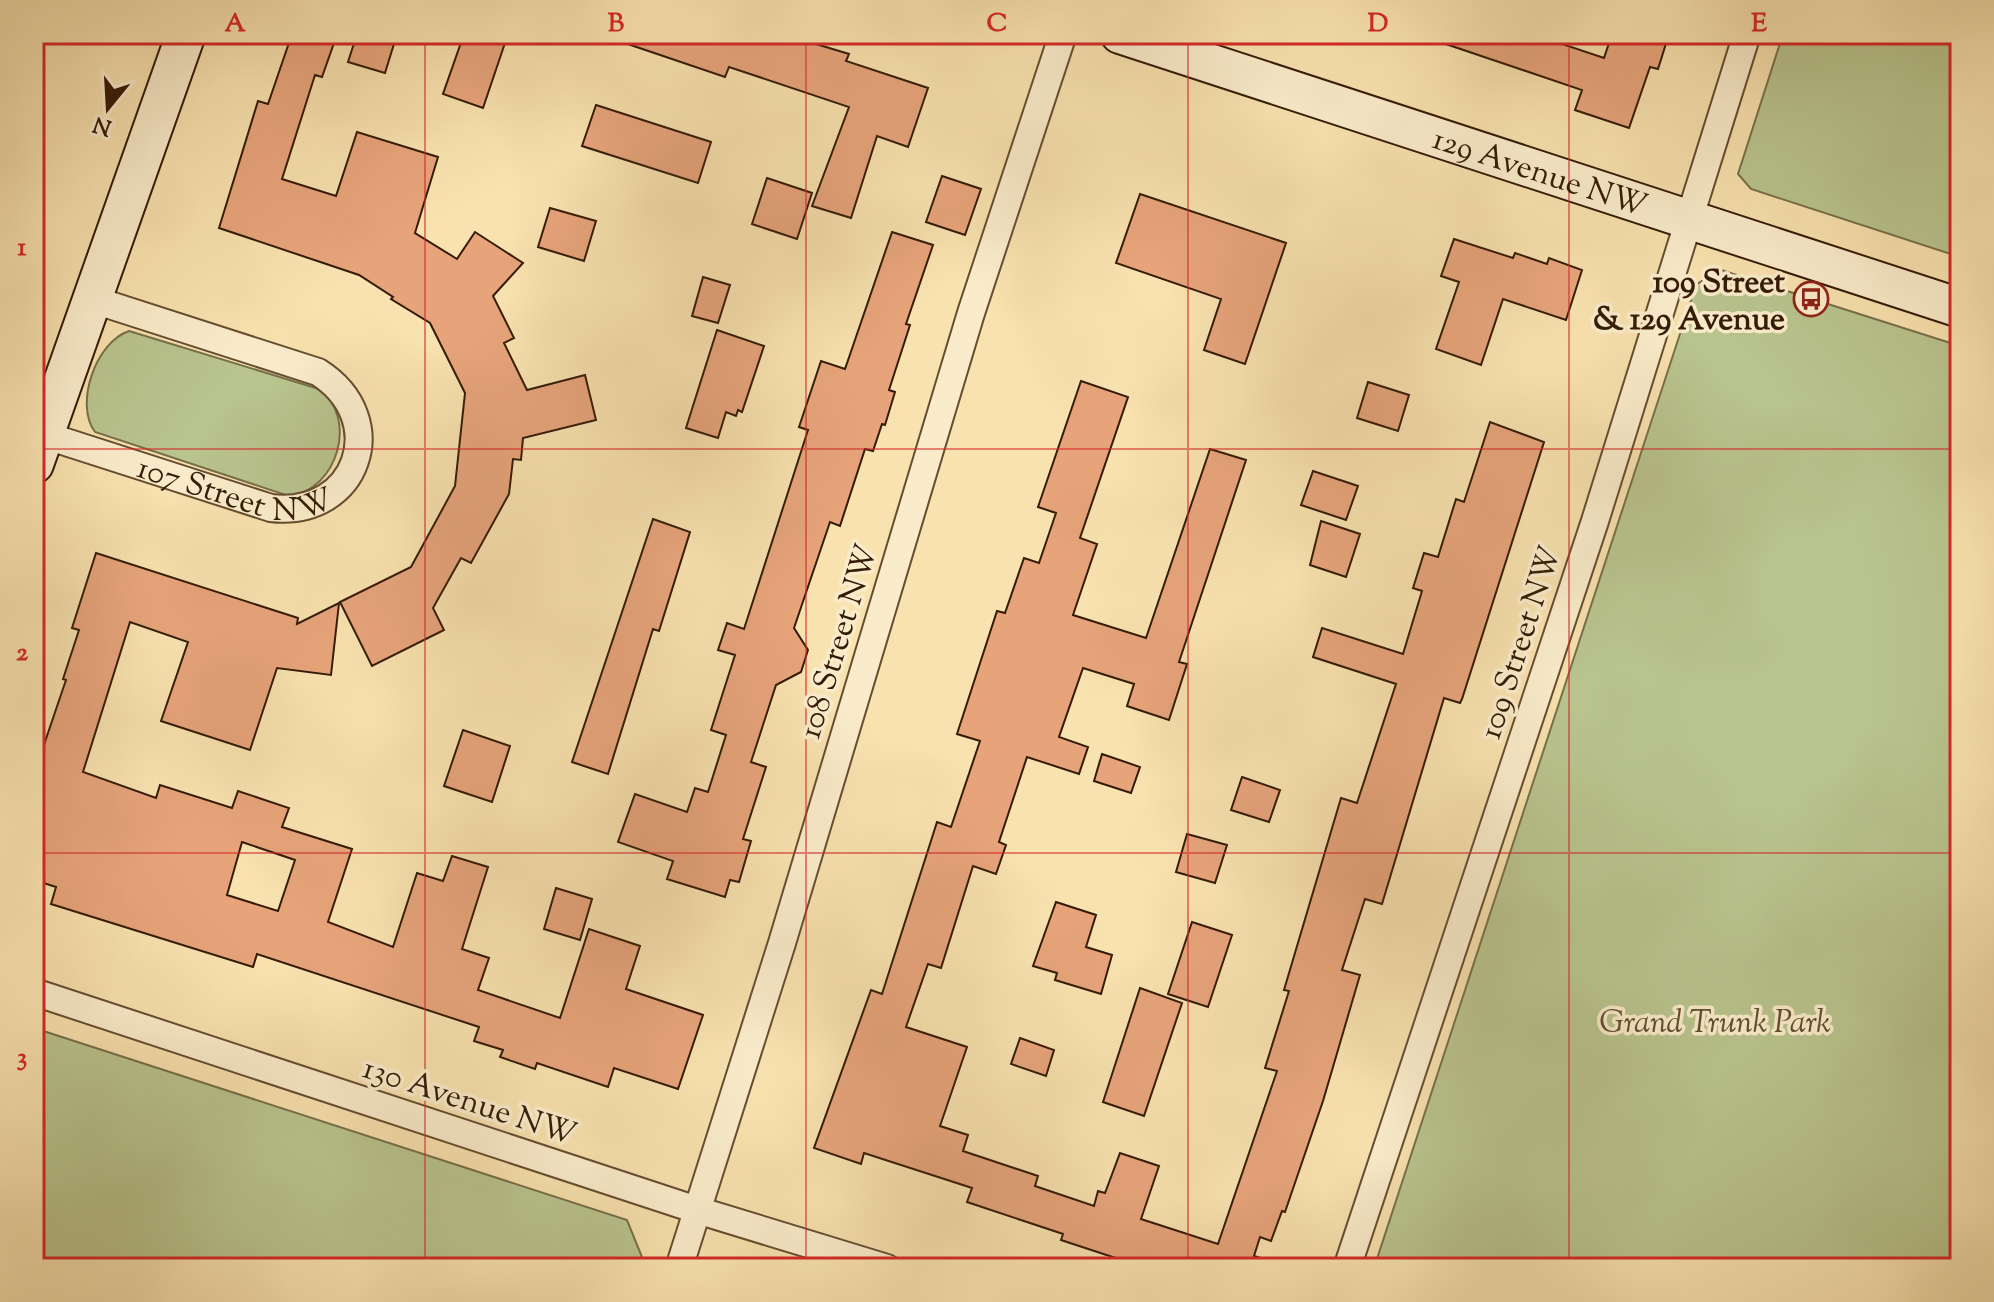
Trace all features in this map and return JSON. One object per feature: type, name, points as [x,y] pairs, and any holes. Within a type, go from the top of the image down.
[{"type":"street","name":"107 Street NW","points":[[91,299],[318,372],[340,389],[354,411],[359,438],[354,464],[335,492],[305,508],[271,508],[39,450],[91,299],[186,34]]},
{"type":"street","name":"108 Street NW","points":[[679,1268],[787,928],[971,313],[1063,34]]},
{"type":"street","name":"129 Avenue NW","points":[[1120,34],[1960,308]]},
{"type":"street","name":"109 Street NW","points":[[1347,1268],[1595,521],[1747,34]]},
{"type":"street","name":"130 Avenue NW","points":[[34,992],[697,1210],[887,1268]]},
{"type":"green space","points":[[1783,34],[1960,34],[1960,257],[1751,189],[1738,174]]},
{"type":"green space","name":"Grand Trunk Park","points":[[1718,269],[1960,346],[1960,1268],[1374,1268],[1696,285]]},
{"type":"green space","points":[[129,331],[319,389],[331,402],[338,417],[340,434],[330,468],[320,481],[306,491],[289,496],[95,432],[87,406],[92,375],[107,347]]},
{"type":"green space","points":[[34,1028],[627,1220],[644,1262],[642,1268],[34,1268]]},
{"type":"building","points":[[292,34],[319,34],[335,40],[322,77],[315,75],[282,179],[336,196],[357,132],[438,157],[415,233],[457,259],[475,232],[523,263],[493,296],[514,338],[504,343],[527,390],[585,375],[596,420],[523,438],[521,460],[513,459],[509,494],[471,563],[461,558],[433,608],[444,630],[372,666],[340,602],[411,567],[455,486],[465,393],[430,323],[391,299],[393,297],[359,275],[219,228],[258,101],[268,104]]},
{"type":"building","points":[[357,34],[397,34],[385,73],[348,62]]},
{"type":"building","points":[[464,34],[508,34],[483,108],[443,94]]},
{"type":"building","points":[[614,34],[783,34],[849,54],[846,61],[928,88],[908,147],[877,136],[851,218],[812,206],[849,107],[729,67],[725,77],[613,39]]},
{"type":"building","points":[[1432,34],[1556,34],[1553,41],[1604,58],[1612,34],[1669,34],[1658,69],[1650,67],[1629,128],[1575,110],[1582,90],[1431,39]]},
{"type":"building","points":[[596,105],[711,142],[698,183],[582,146]]},
{"type":"building","points":[[942,176],[981,189],[965,235],[926,222]]},
{"type":"building","points":[[767,178],[812,193],[797,239],[752,224]]},
{"type":"building","points":[[1140,194],[1286,243],[1245,364],[1204,350],[1221,299],[1116,263]]},
{"type":"building","points":[[550,208],[596,221],[584,261],[538,247]]},
{"type":"building","points":[[892,232],[933,245],[906,324],[910,325],[889,390],[895,392],[885,425],[882,424],[873,451],[865,449],[840,526],[830,522],[794,628],[808,650],[801,672],[776,685],[751,762],[766,767],[743,839],[751,841],[739,882],[730,880],[725,897],[667,879],[673,861],[618,842],[635,794],[687,812],[695,788],[708,792],[726,735],[711,730],[735,655],[718,650],[727,623],[744,629],[808,430],[799,427],[821,361],[845,369]]},
{"type":"building","points":[[1454,239],[1513,258],[1515,253],[1547,264],[1549,258],[1582,270],[1566,320],[1503,299],[1481,365],[1436,349],[1459,282],[1441,276]]},
{"type":"building","points":[[703,277],[730,285],[718,323],[692,316]]},
{"type":"building","points":[[717,330],[764,346],[742,412],[738,410],[736,416],[726,412],[718,438],[686,428]]},
{"type":"building","points":[[1081,381],[1128,397],[1080,538],[1097,544],[1073,615],[1146,638],[1210,449],[1246,460],[1179,662],[1187,664],[1169,720],[1127,706],[1134,684],[1083,668],[1059,737],[1088,747],[1079,774],[1027,757],[999,842],[1006,845],[996,874],[973,866],[941,968],[928,964],[906,1027],[967,1047],[940,1126],[968,1135],[963,1151],[1038,1176],[1035,1186],[1094,1206],[1098,1191],[1105,1193],[1120,1153],[1159,1166],[1141,1219],[1218,1244],[1277,1071],[1265,1068],[1289,991],[1284,990],[1341,798],[1357,803],[1396,684],[1313,657],[1322,628],[1403,654],[1422,591],[1413,588],[1424,553],[1438,557],[1456,499],[1464,502],[1490,422],[1544,442],[1462,699],[1460,703],[1444,698],[1382,904],[1365,899],[1342,970],[1360,975],[1323,1101],[1285,1212],[1282,1211],[1271,1241],[1260,1237],[1254,1256],[1274,1262],[1273,1268],[1146,1268],[1061,1240],[1063,1234],[967,1202],[972,1188],[864,1153],[861,1164],[814,1148],[871,990],[882,994],[937,822],[951,827],[980,741],[957,734],[997,611],[1005,613],[1024,558],[1039,563],[1056,513],[1038,507]]},
{"type":"building","points":[[1368,382],[1409,395],[1398,431],[1357,418]]},
{"type":"building","points":[[1313,471],[1358,486],[1346,520],[1301,505]]},
{"type":"building","points":[[653,519],[690,532],[659,631],[653,629],[608,774],[572,762]]},
{"type":"building","points":[[1321,521],[1360,534],[1346,577],[1310,565]]},
{"type":"building","points":[[96,553],[298,618],[297,624],[339,603],[331,675],[277,668],[250,750],[161,721],[188,642],[130,622],[83,772],[156,798],[160,785],[232,808],[238,791],[289,808],[282,827],[352,849],[328,922],[393,947],[417,873],[443,881],[452,856],[488,867],[462,949],[489,958],[478,990],[560,1018],[589,929],[640,946],[626,989],[703,1015],[678,1089],[614,1068],[608,1087],[537,1063],[535,1069],[500,1057],[503,1050],[474,1041],[479,1027],[257,954],[253,967],[51,904],[56,887],[34,880],[34,774],[66,680],[63,679],[79,630],[72,628]],"holes":[[[242,842],[295,860],[278,911],[227,895]]]},
{"type":"building","points":[[463,730],[510,746],[492,802],[444,786]]},
{"type":"building","points":[[1102,754],[1140,767],[1131,793],[1094,781]]},
{"type":"building","points":[[1242,777],[1280,790],[1269,822],[1231,810]]},
{"type":"building","points":[[1187,834],[1227,845],[1215,883],[1176,872]]},
{"type":"building","points":[[556,888],[592,899],[580,940],[544,929]]},
{"type":"building","points":[[1056,902],[1096,915],[1086,947],[1112,955],[1101,994],[1055,980],[1057,973],[1033,966]]},
{"type":"building","points":[[1192,922],[1232,935],[1208,1007],[1168,994]]},
{"type":"building","points":[[1140,988],[1182,1003],[1144,1116],[1103,1102]]},
{"type":"building","points":[[1020,1038],[1054,1050],[1046,1076],[1011,1064]]},
{"type":"place","name":"109 Street & 129 Avenue","points":[[1811,299]]}]
